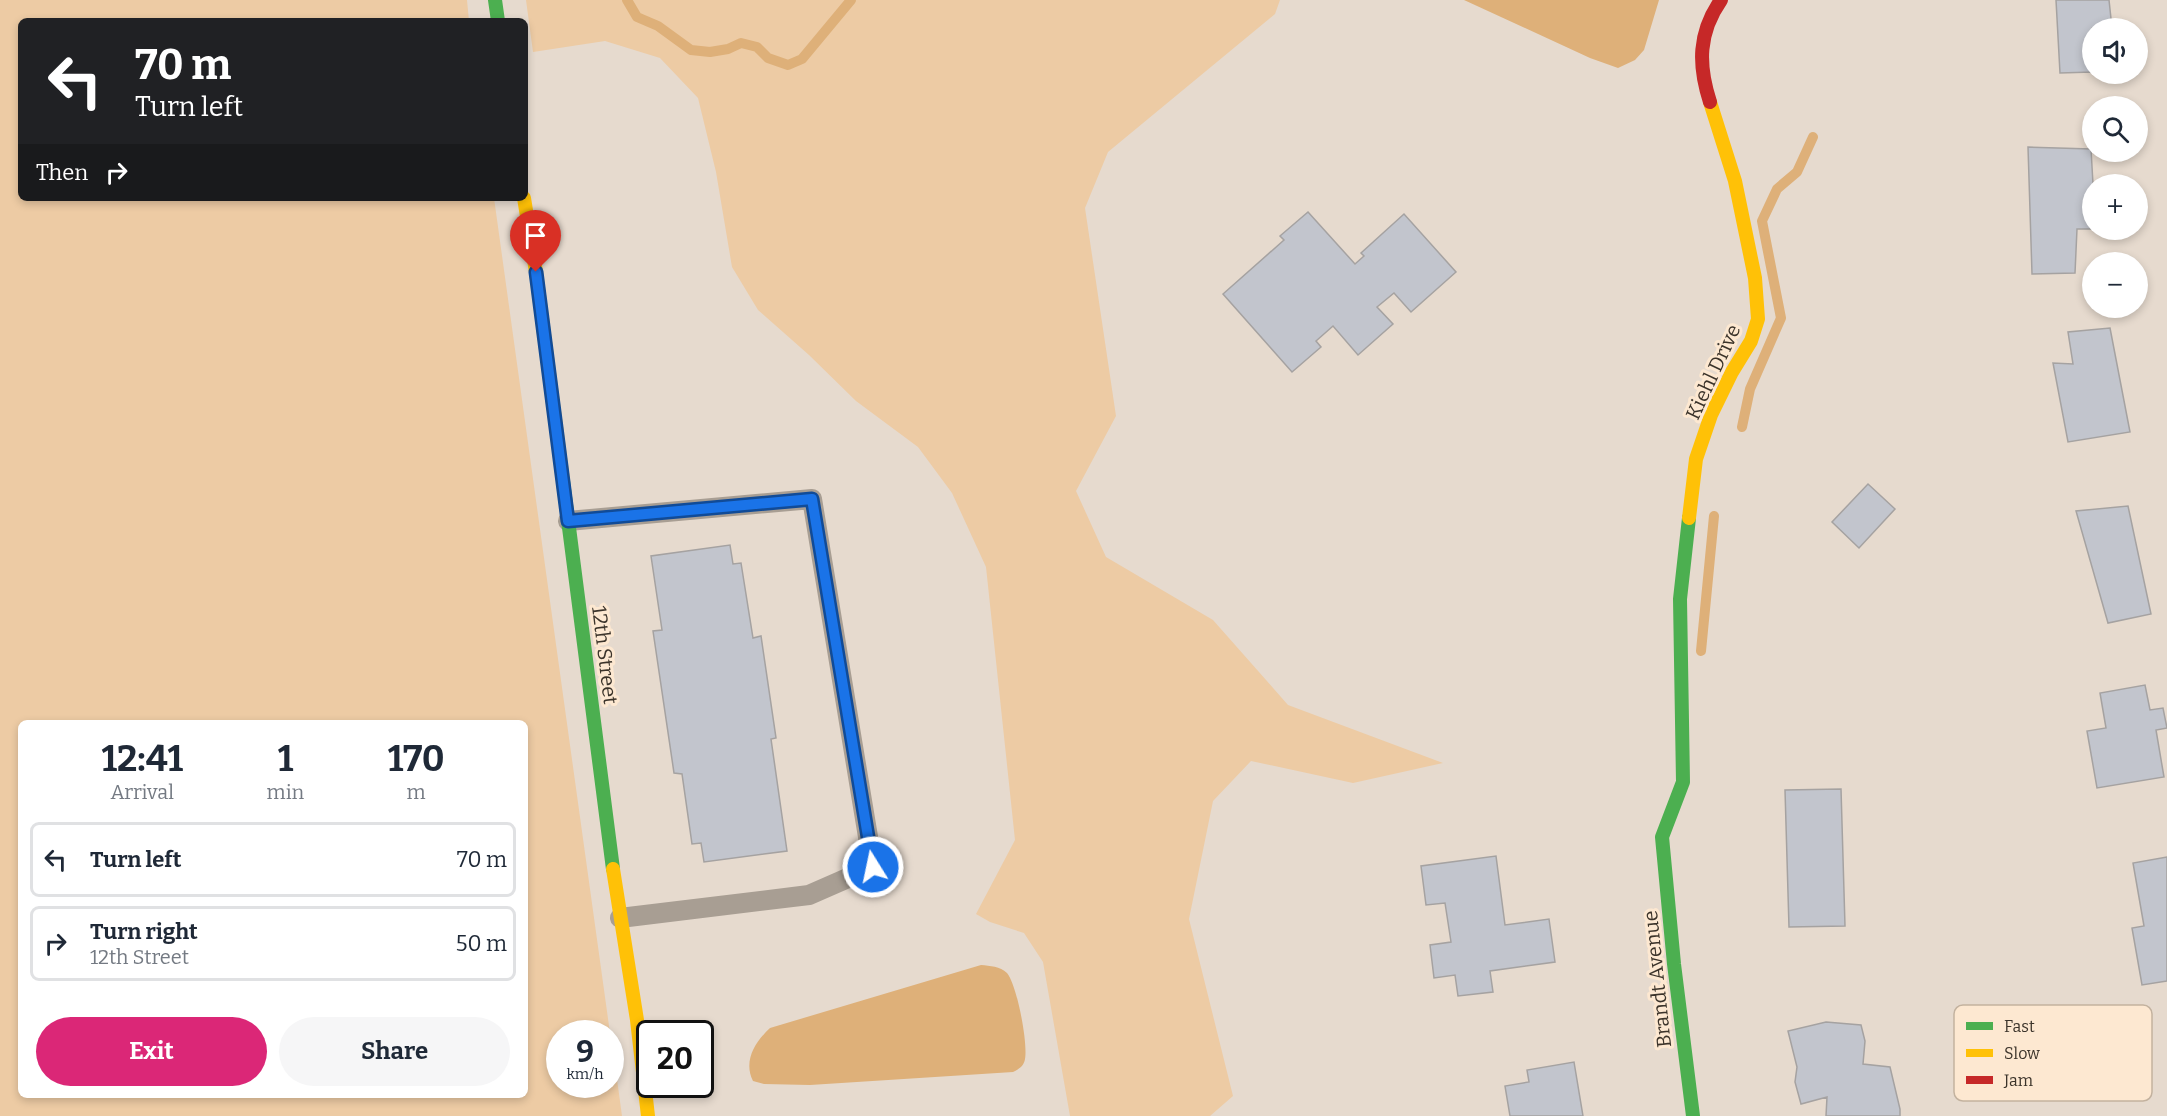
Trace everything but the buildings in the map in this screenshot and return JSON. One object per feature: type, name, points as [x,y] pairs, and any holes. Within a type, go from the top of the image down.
[{"type":"street","points":[[495,0],[498,18]]},
{"type":"street","name":"Kiehl Drive","points":[[1662,837],[1683,782],[1680,599],[1696,459],[1712,415],[1732,372],[1751,341],[1758,319],[1755,278],[1735,181],[1703,80],[1702,49],[1710,16],[1721,0]]},
{"type":"street","name":"12th Street","points":[[524,201],[620,918],[637,1020],[648,1116]]},
{"type":"street","name":"Brandt Avenue","points":[[1662,837],[1674,964],[1693,1116]]},
{"type":"lane","points":[[568,521],[812,499],[873,867],[809,895],[620,918]]},
{"type":"shaded area","points":[[0,0],[467,0],[469,18],[18,18],[18,201],[494,201],[608,1020],[546,1020],[546,1098],[620,1098],[622,1116],[0,1116]]},
{"type":"shaded area","points":[[526,0],[1280,0],[1275,14],[1108,152],[1085,208],[1116,416],[1076,491],[1106,557],[1213,620],[1288,705],[1443,763],[1353,783],[1251,761],[1213,801],[1189,919],[1233,1096],[1210,1116],[1070,1116],[1043,962],[1024,933],[990,922],[976,914],[1015,840],[986,567],[952,493],[918,447],[856,401],[758,310],[732,267],[716,172],[698,98],[660,58],[605,41],[533,52]]},
{"type":"shaded area","points":[[1464,0],[1659,0],[1644,50],[1635,60],[1618,68],[1590,58]]},
{"type":"shaded area","points":[[981,965],[995,967],[1007,973],[1014,989],[1021,1014],[1025,1059],[1024,1064],[1013,1072],[810,1085],[764,1084],[753,1081],[749,1066],[752,1052],[770,1028]]},
{"type":"waterway","points":[[627,0],[637,17],[658,26],[691,50],[710,52],[728,49],[741,43],[757,47],[768,58],[788,65],[802,59],[851,0]]},
{"type":"waterway","points":[[1742,427],[1750,389],[1781,318],[1762,221],[1777,189],[1797,172],[1813,137]]},
{"type":"waterway","points":[[1701,651],[1714,516]]},
{"type":"traffic: fast","points":[[495,0],[498,18]]},
{"type":"traffic: fast","points":[[563,481],[613,869]]},
{"type":"traffic: fast","points":[[1689,518],[1680,599],[1683,782],[1662,837],[1674,964],[1693,1116]]},
{"type":"traffic: slow","points":[[1689,518],[1696,459],[1711,415],[1732,372],[1751,341],[1758,319],[1755,278],[1735,181],[1710,102]]},
{"type":"traffic: slow","points":[[524,201],[563,481]]},
{"type":"traffic: slow","points":[[613,869],[637,1020],[648,1116]]},
{"type":"traffic: jam","points":[[1710,102],[1703,75],[1702,50],[1708,25],[1721,0]]},
{"type":"route","points":[[536,272],[568,521],[812,499],[873,867]]}]
